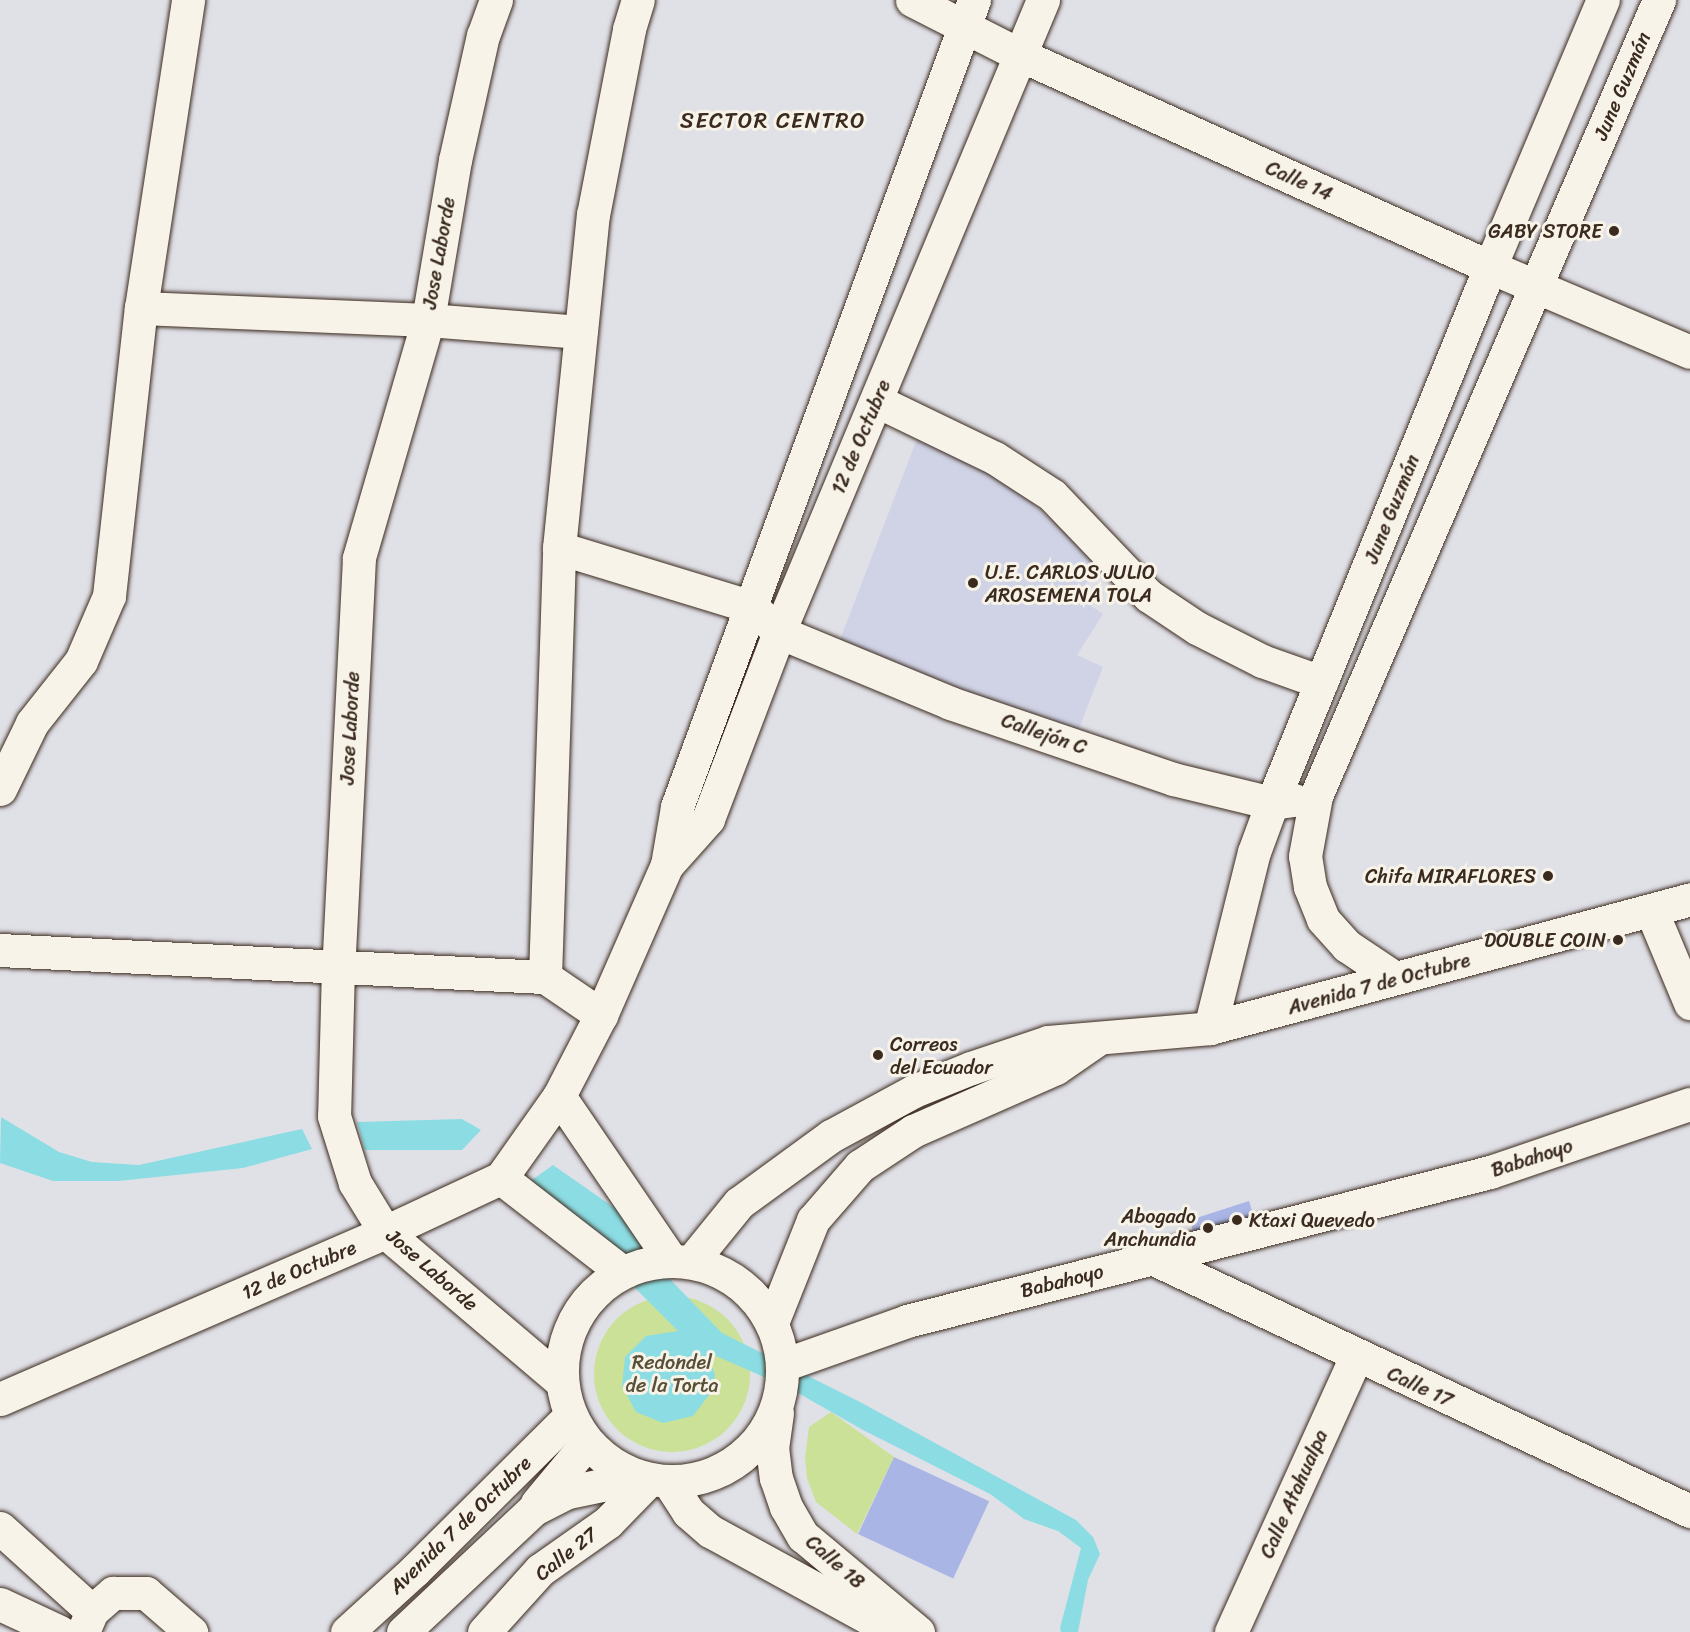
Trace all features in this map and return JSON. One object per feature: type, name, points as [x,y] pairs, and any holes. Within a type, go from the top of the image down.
[{"type":"street","points":[[0,789],[32,723],[81,661],[109,596],[141,308],[188,0]]},
{"type":"street","name":"Jose Laborde","points":[[496,0],[483,35],[455,160],[428,320],[359,558],[338,967],[334,1116],[355,1183],[385,1232],[561,1381]]},
{"type":"street","points":[[545,977],[559,548],[593,215],[629,29],[638,0]]},
{"type":"street","name":"Calle 14","points":[[912,0],[969,13],[1018,54],[1490,267],[1690,352]]},
{"type":"street","name":"12 de Octubre","points":[[667,865],[708,819],[779,632],[877,401],[1018,54],[1043,0]]},
{"type":"street","name":"June Guzmán","points":[[1210,1028],[1254,852],[1272,803],[1490,267],[1604,0]]},
{"type":"street","name":"June Guzmán","points":[[1395,978],[1347,946],[1323,920],[1310,887],[1305,856],[1316,796],[1659,0]]},
{"type":"street","name":"12 de Octubre","points":[[0,1399],[385,1232],[501,1178],[559,1096],[601,1016],[667,865],[677,807],[969,13]]},
{"type":"street","points":[[141,308],[428,320],[581,332]]},
{"type":"street","points":[[877,401],[995,458],[1052,495],[1142,590],[1197,628],[1262,661],[1321,682]]},
{"type":"street","points":[[559,548],[752,607],[779,632]]},
{"type":"street","name":"Callejón C","points":[[779,632],[950,703],[1173,778],[1272,803],[1316,796]]},
{"type":"street","name":"Avenida 7 de Octubre","points":[[681,1261],[739,1203],[870,1113],[952,1076],[1048,1042],[1210,1028],[1652,912],[1690,899]]},
{"type":"street","points":[[1652,912],[1690,1003]]},
{"type":"street","points":[[0,950],[545,977],[601,1016]]},
{"type":"street","name":"Avenida 7 de Octubre","points":[[772,1323],[813,1220],[860,1166],[914,1131],[1056,1068],[1098,1039]]},
{"type":"street","points":[[559,1096],[681,1261]]},
{"type":"street","name":"Babahoyo","points":[[783,1365],[907,1321],[1490,1172],[1690,1104]]},
{"type":"street","points":[[501,1178],[622,1272]]},
{"type":"street","name":"Calle 17","points":[[1152,1258],[1356,1357],[1690,1511]]},
{"type":"street","points":[[681,1261],[724,1274],[752,1294],[772,1323],[783,1365],[778,1404],[762,1436],[736,1461],[704,1477],[652,1479],[611,1464],[579,1429],[561,1381],[564,1345],[576,1316],[596,1291],[622,1272],[681,1261]]},
{"type":"street","name":"Calle Atahualpa","points":[[1231,1632],[1356,1357]]},
{"type":"street","name":"Calle 18","points":[[778,1404],[772,1447],[776,1478],[786,1507],[803,1536],[918,1632]]},
{"type":"street","name":"Avenida 7 de Octubre","points":[[521,1523],[579,1429]]},
{"type":"street","name":"Avenida 7 de Octubre","points":[[347,1632],[579,1429]]},
{"type":"street","name":"Avenida 7 de Octubre","points":[[403,1632],[534,1509],[568,1492],[652,1479]]},
{"type":"street","name":"Calle 18","points":[[652,1479],[710,1531],[895,1632]]},
{"type":"street","name":"Calle 27","points":[[484,1632],[540,1570],[608,1522],[652,1479]]},
{"type":"street","points":[[0,1528],[88,1622],[113,1593],[146,1593],[191,1632]]},
{"type":"street","points":[[0,1604],[60,1632]]},
{"type":"shaded area","name":"U.E. CARLOS JULIO AROSEMENA TOLA","points":[[918,436],[1000,477],[1085,548],[1098,569],[1076,596],[1103,614],[1077,655],[1103,667],[1076,736],[838,645]]},
{"type":"green space","name":"Redondel de la Torta","points":[[672,1296],[687,1297],[702,1302],[716,1309],[727,1319],[737,1330],[744,1344],[749,1359],[749,1389],[744,1404],[737,1418],[727,1429],[716,1439],[702,1446],[687,1451],[672,1452],[657,1451],[642,1446],[628,1439],[617,1429],[607,1418],[600,1404],[595,1389],[594,1374],[595,1359],[600,1344],[607,1330],[617,1319],[628,1309],[642,1302],[657,1297]]},
{"type":"green space","points":[[831,1412],[894,1457],[857,1534],[816,1502],[807,1478],[805,1457],[809,1427]]},
{"type":"water","points":[[1,1117],[59,1152],[92,1162],[139,1165],[302,1129],[312,1149],[243,1168],[118,1181],[53,1181],[0,1163]]},
{"type":"water","points":[[462,1119],[481,1130],[462,1150],[365,1150],[357,1122]]},
{"type":"water","points":[[553,1165],[619,1211],[666,1275],[722,1333],[860,1402],[1076,1520],[1093,1537],[1100,1554],[1088,1580],[1078,1632],[1061,1632],[1060,1628],[1081,1548],[1058,1531],[1024,1519],[990,1494],[863,1430],[791,1389],[707,1352],[715,1375],[712,1391],[693,1416],[663,1423],[636,1412],[622,1386],[625,1357],[646,1336],[678,1331],[636,1289],[599,1232],[518,1190]]},
{"type":"building","points":[[1249,1201],[1257,1227],[1196,1243],[1190,1220]]},
{"type":"building","points":[[894,1457],[989,1501],[953,1578],[858,1534]]},
{"type":"place","name":"GABY STORE","points":[[1614,231]]},
{"type":"place","name":"U.E. CARLOS JULIO AROSEMENA TOLA","points":[[973,583]]},
{"type":"place","name":"Chifa MIRAFLORES","points":[[1548,876]]},
{"type":"place","name":"DOUBLE COIN","points":[[1618,940]]},
{"type":"place","name":"Correos del Ecuador","points":[[878,1055]]},
{"type":"place","name":"Ktaxi Quevedo","points":[[1237,1220]]},
{"type":"place","name":"Abogado Anchundia","points":[[1208,1228]]},
{"type":"district","name":"SECTOR CENTRO","points":[[773,121]]}]
